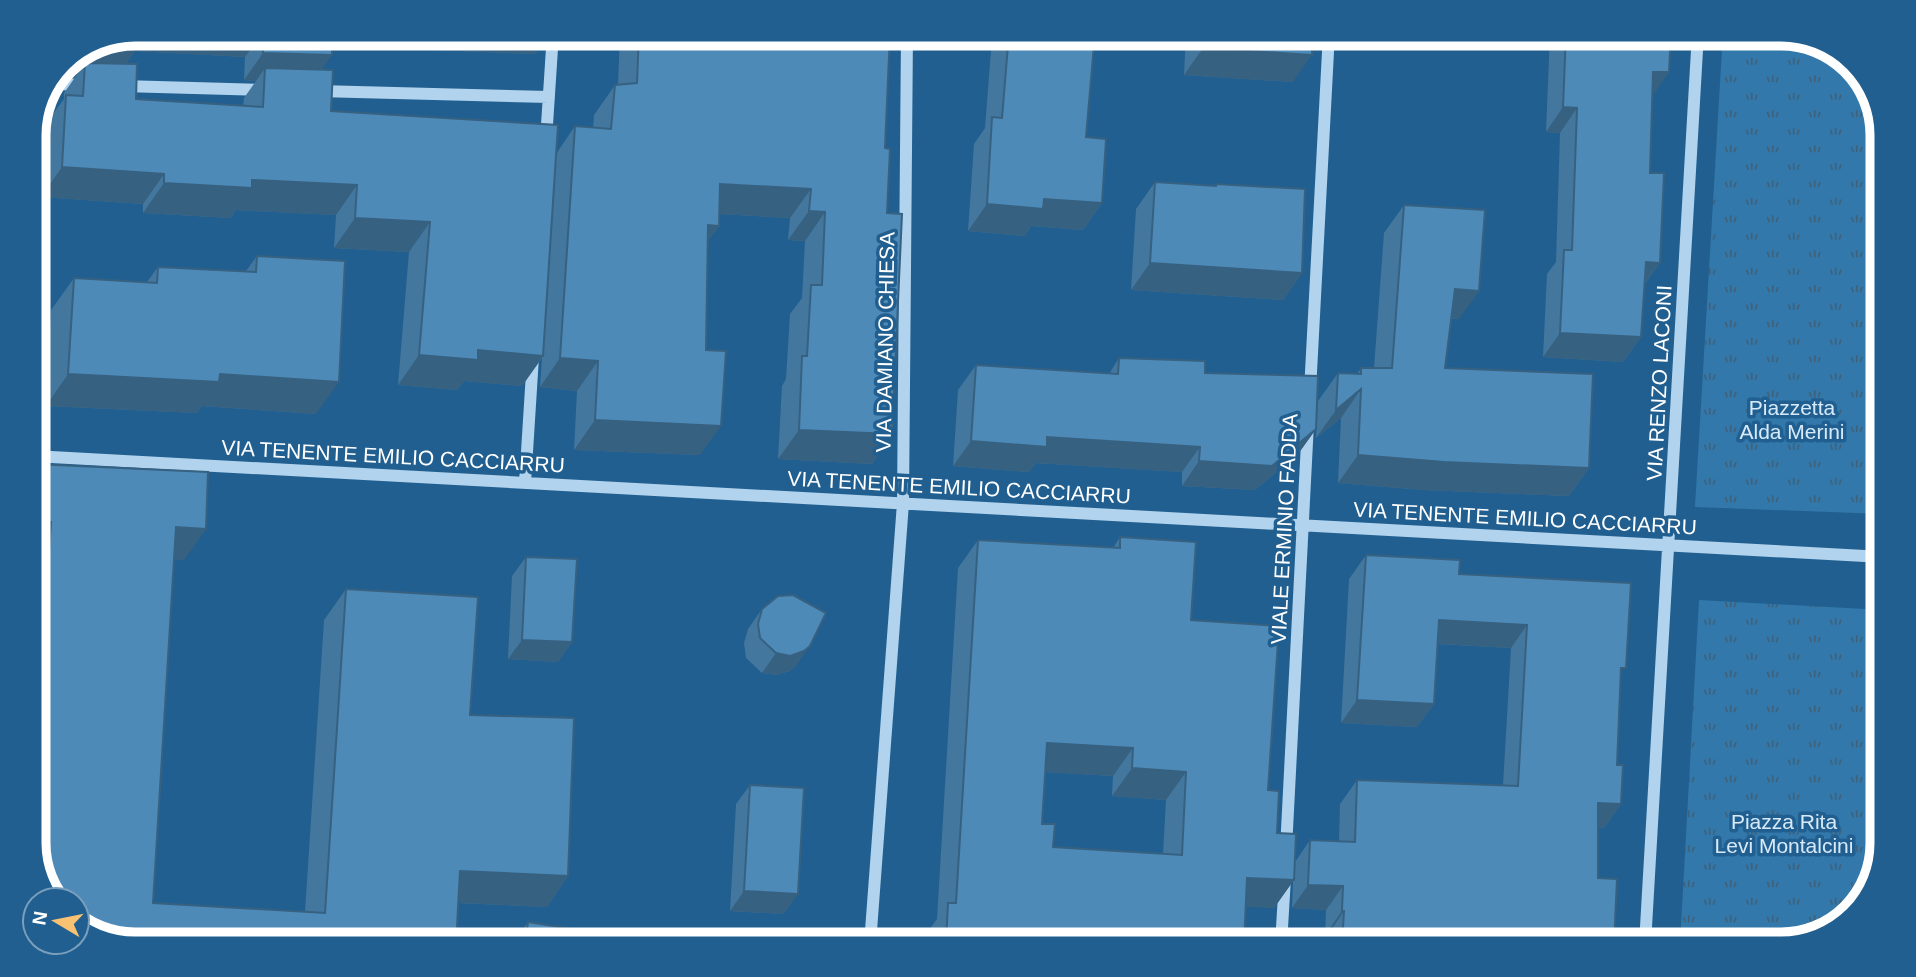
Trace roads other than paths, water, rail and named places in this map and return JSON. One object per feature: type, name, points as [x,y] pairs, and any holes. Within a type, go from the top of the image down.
[{"type":"street","points":[[545,152],[553,46]]},
{"type":"street","name":"VIA DAMIANO CHIESA","points":[[871,932],[903,503],[907,46]]},
{"type":"street","name":"VIALE ERMINIO FADDA","points":[[1310,402],[1328,46]]},
{"type":"street","name":"VIA RENZO LACONI","points":[[1646,932],[1697,46]]},
{"type":"street","points":[[61,84],[94,85]]},
{"type":"street","points":[[108,86],[273,90]]},
{"type":"street","points":[[301,91],[549,97]]},
{"type":"street","points":[[525,483],[534,345]]},
{"type":"street","name":"VIALE ERMINIO FADDA","points":[[1282,932],[1309,416]]},
{"type":"street","name":"VIA TENENTE EMILIO CACCIARRU","points":[[46,457],[1870,556]]},
{"type":"park label","name":"Piazzetta Alda Merini","points":[[1792,419]]},
{"type":"park label","name":"Piazza Rita Levi Montalcini","points":[[1784,833]]}]
